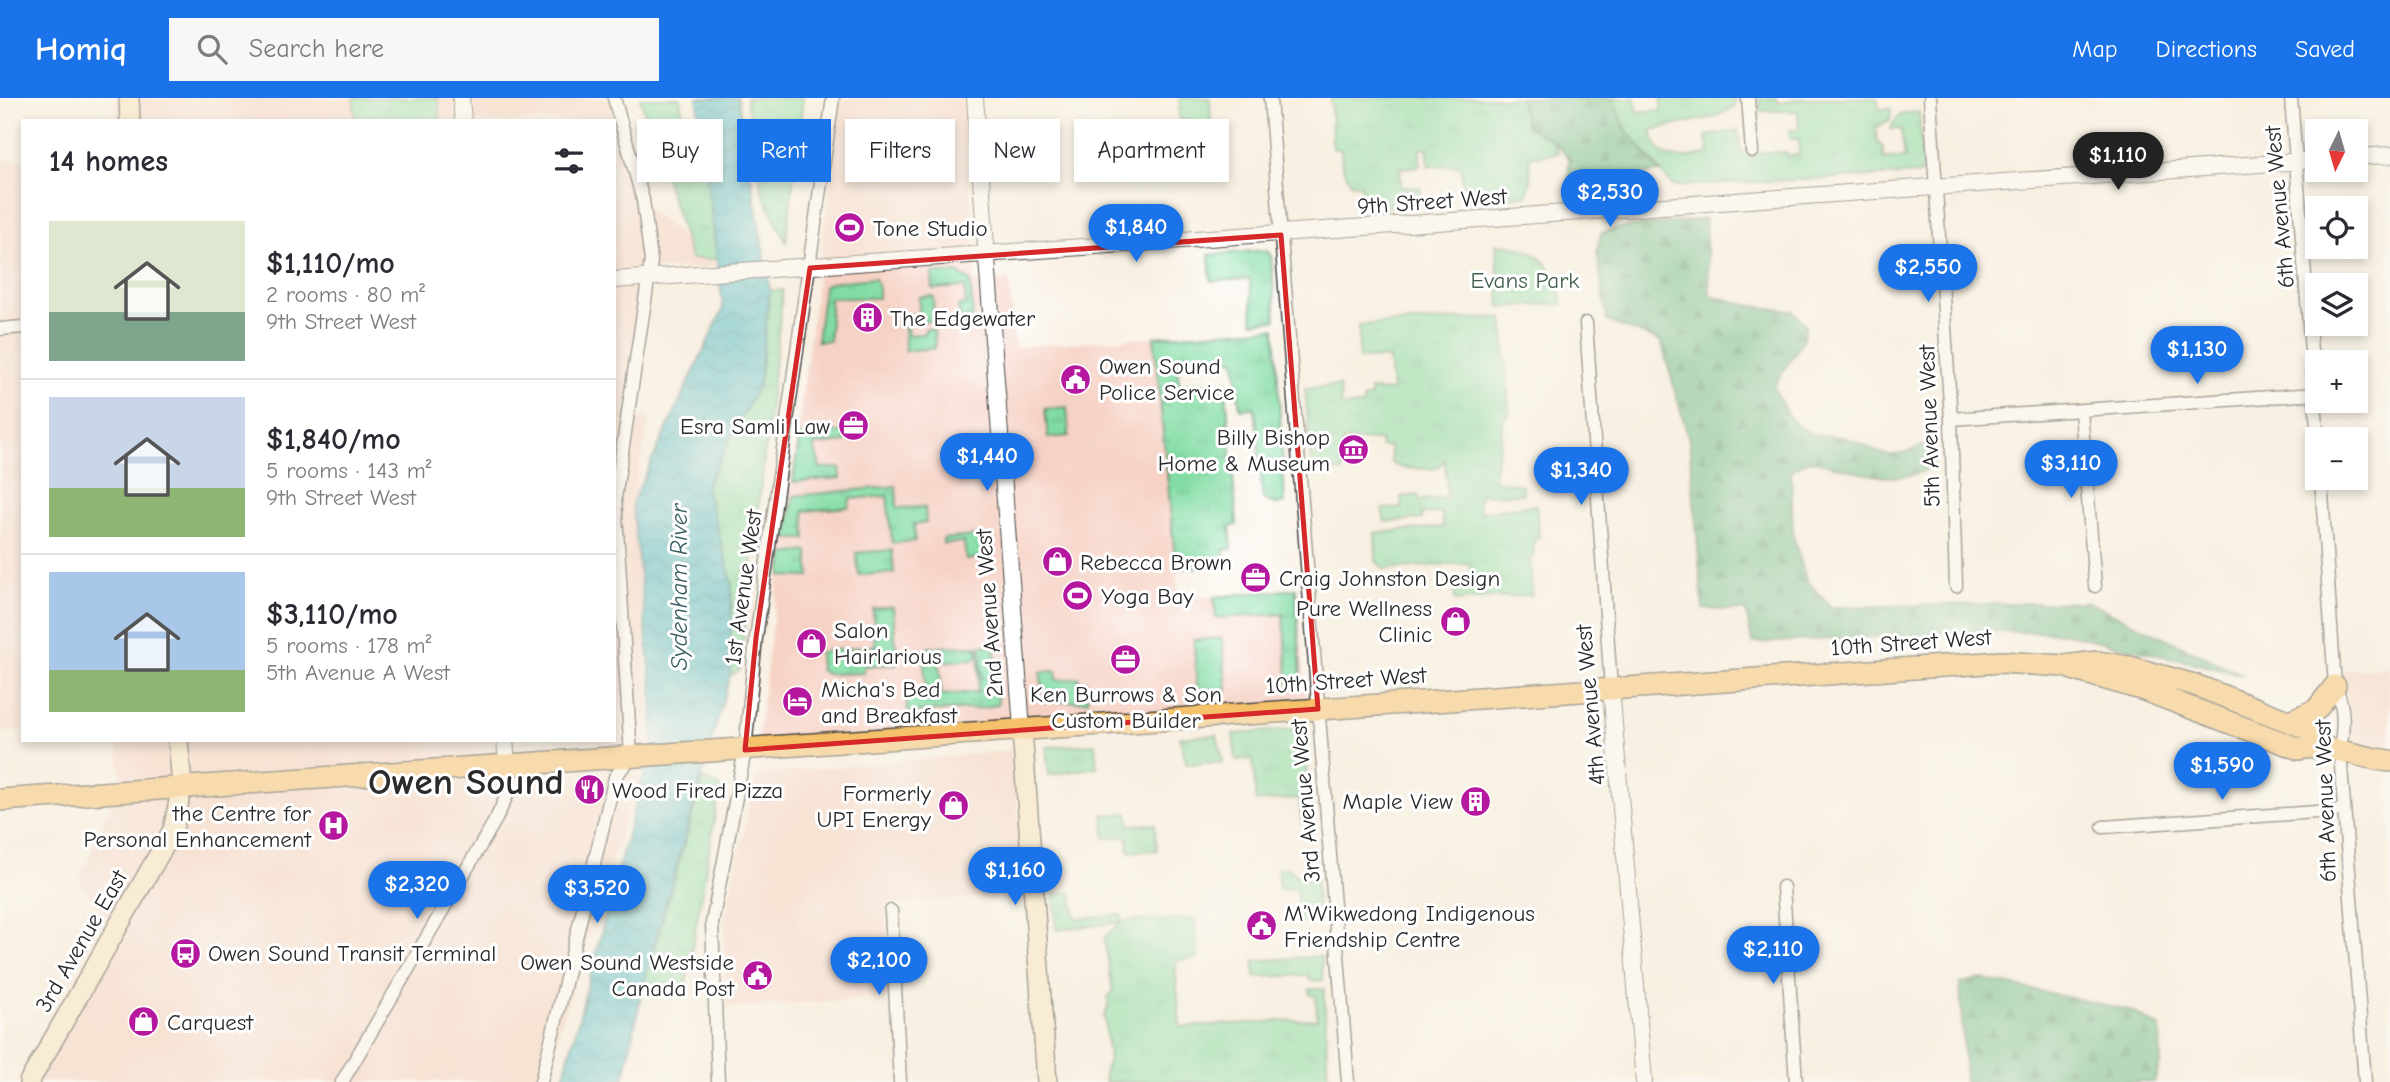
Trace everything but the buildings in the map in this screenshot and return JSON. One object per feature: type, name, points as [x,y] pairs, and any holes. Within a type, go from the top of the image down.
[{"type":"main road","points":[[129,98],[130,119]]},
{"type":"main road","name":"10th Street West","points":[[0,800],[2001,662],[2064,666],[2098,662],[2152,673],[2308,729],[2319,745]]},
{"type":"main road","name":"10th Street West","points":[[2064,666],[2144,690],[2300,749],[2319,745],[2340,753],[2390,761]]},
{"type":"main road","points":[[2289,721],[2316,710],[2335,686]]},
{"type":"main road","name":"2nd Avenue West","points":[[1022,729],[1046,1082]]},
{"type":"main road","name":"3rd Avenue East","points":[[29,1082],[173,830],[182,786],[178,742]]},
{"type":"street","points":[[461,98],[463,119]]},
{"type":"street","points":[[614,98],[643,200],[650,277],[616,492]]},
{"type":"street","name":"1st Avenue West","points":[[718,1082],[712,923],[745,750],[756,638],[833,98]]},
{"type":"street","name":"2nd Avenue West","points":[[975,98],[1022,729]]},
{"type":"street","name":"3rd Avenue West","points":[[1270,98],[1348,1082]]},
{"type":"street","points":[[1748,98],[1752,151]]},
{"type":"street","name":"5th Avenue West","points":[[1930,98],[1951,419],[1956,586]]},
{"type":"street","name":"6th Avenue West","points":[[2291,98],[2311,350]]},
{"type":"street","points":[[2368,156],[2390,155]]},
{"type":"street","name":"9th Street West","points":[[616,281],[2305,161]]},
{"type":"street","name":"4th Avenue West","points":[[1586,323],[1611,688],[1644,1082]]},
{"type":"street","points":[[0,329],[21,327]]},
{"type":"street","points":[[1951,419],[2305,395]]},
{"type":"street","points":[[2081,411],[2095,586]]},
{"type":"street","name":"6th Avenue West","points":[[2322,490],[2335,686],[2342,699],[2340,753],[2365,1082]]},
{"type":"street","points":[[541,1082],[615,777],[631,757],[616,514]]},
{"type":"street","points":[[342,1082],[496,819],[509,791],[505,742]]},
{"type":"street","points":[[2103,827],[2344,810]]},
{"type":"street","points":[[1783,887],[1796,1082]]},
{"type":"street","points":[[891,911],[900,1082]]},
{"type":"highlighted area","points":[[1281,235],[1318,709],[745,750],[756,638],[810,268]]},
{"type":"shaded area","points":[[116,98],[610,98],[616,119],[118,119]]},
{"type":"shaded area","points":[[841,98],[964,98],[975,283],[1009,280],[1015,347],[1154,337],[1179,599],[1296,589],[1307,703],[757,743]]},
{"type":"shaded area","points":[[616,120],[638,200],[718,267],[646,270],[625,412],[650,418],[632,503],[653,750],[636,784],[543,1082],[16,1082],[111,920],[79,881],[120,781],[117,742],[616,742]]},
{"type":"shaded area","points":[[21,159],[21,730],[0,732],[0,160]]},
{"type":"shaded area","points":[[2390,667],[2390,752],[2353,749],[2343,670]]},
{"type":"shaded area","points":[[1014,750],[1023,894],[886,904],[888,997],[727,1008],[724,922],[756,775]]},
{"type":"green space","points":[[353,98],[438,98],[440,119],[356,119]]},
{"type":"green space","points":[[640,98],[680,98],[684,119],[647,119]]},
{"type":"green space","points":[[746,98],[803,98],[801,119],[750,119]]},
{"type":"green space","points":[[1179,98],[1210,98],[1211,119],[1179,119]]},
{"type":"green space","points":[[1331,98],[1520,98],[1526,126],[1552,140],[1558,153],[1529,157],[1531,180],[1527,195],[1481,199],[1464,193],[1461,166],[1428,166],[1428,148],[1420,148],[1420,166],[1400,168],[1401,187],[1421,187],[1419,204],[1373,207],[1362,204],[1361,184],[1351,184],[1342,165],[1341,150],[1332,148]]},
{"type":"green space","points":[[1520,98],[1612,98],[1626,130],[1660,172],[1568,185],[1569,158],[1552,140],[1526,126]]},
{"type":"green space","points":[[1612,98],[1635,98],[1637,112],[1661,110],[1661,99],[1735,98],[1735,107],[1714,117],[1651,130],[1659,149],[1672,157],[1680,158],[1709,154],[1706,136],[1738,130],[1741,153],[1786,152],[1787,156],[1799,155],[1799,139],[1790,139],[1790,130],[1799,129],[1798,111],[1760,111],[1759,98],[1777,98],[1778,103],[1807,98],[1877,98],[1879,109],[1891,109],[1890,120],[1876,127],[1877,142],[1883,147],[1883,158],[1905,158],[1901,129],[1891,129],[1901,115],[1919,112],[1923,169],[1920,174],[1673,186],[1626,130]]},
{"type":"green space","points":[[667,182],[708,182],[717,259],[691,259]]},
{"type":"green space","points":[[760,182],[793,182],[786,242],[762,191]]},
{"type":"green space","points":[[1705,219],[1710,295],[1752,306],[1793,311],[1806,325],[1803,340],[1774,386],[1794,422],[1814,434],[1846,438],[1885,454],[1901,454],[1927,444],[1933,466],[1904,477],[1872,475],[1809,460],[1791,471],[1793,535],[1806,580],[1831,607],[2088,602],[2244,675],[2064,633],[1990,631],[1752,643],[1746,611],[1703,609],[1689,440],[1661,341],[1607,321],[1597,251],[1601,233],[1618,228]]},
{"type":"green space","name":"Evans Park","points":[[1496,244],[1523,249],[1542,260],[1555,278],[1563,304],[1500,307]]},
{"type":"green space","points":[[1265,250],[1271,255],[1276,320],[1253,322],[1250,279],[1211,281],[1209,255]]},
{"type":"green space","points":[[932,273],[957,273],[970,280],[973,318],[960,319],[958,306],[966,305],[965,287],[933,289]]},
{"type":"green space","points":[[875,278],[878,298],[830,298],[830,341],[817,341],[824,286],[830,282]]},
{"type":"green space","points":[[770,290],[783,290],[740,670],[730,676],[732,583],[706,486],[759,384]]},
{"type":"green space","points":[[933,296],[934,320],[907,323],[908,335],[924,334],[925,329],[934,329],[935,348],[905,351],[904,314],[919,314],[919,297]]},
{"type":"green space","points":[[1503,317],[1509,413],[1502,420],[1494,481],[1522,485],[1523,494],[1479,495],[1479,512],[1536,505],[1539,537],[1533,540],[1534,553],[1530,561],[1532,595],[1455,601],[1453,583],[1471,581],[1470,563],[1384,569],[1376,561],[1375,533],[1443,527],[1442,513],[1422,514],[1422,519],[1385,522],[1382,509],[1402,508],[1401,497],[1418,495],[1419,500],[1447,498],[1445,460],[1435,469],[1402,468],[1391,463],[1390,447],[1381,446],[1380,440],[1343,440],[1343,471],[1312,474],[1305,388],[1340,386],[1341,406],[1363,406],[1363,398],[1370,397],[1370,390],[1392,391],[1389,358],[1359,359],[1359,325]]},
{"type":"green space","points":[[1275,328],[1285,503],[1275,504],[1263,499],[1255,408],[1240,409],[1235,359],[1177,364],[1179,385],[1204,383],[1205,392],[1226,391],[1237,525],[1230,526],[1232,549],[1223,550],[1225,565],[1176,569],[1154,337]]},
{"type":"green space","points":[[1067,407],[1069,436],[1048,438],[1045,409]]},
{"type":"green space","points":[[844,432],[846,442],[814,445],[820,468],[840,468],[841,478],[793,482],[800,434]]},
{"type":"green space","points":[[896,486],[897,508],[925,507],[926,523],[914,524],[915,541],[892,543],[887,496],[850,499],[849,507],[804,511],[806,539],[786,539],[794,496]]},
{"type":"green space","points":[[986,535],[988,556],[966,560],[964,542],[943,544],[943,539]]},
{"type":"green space","points":[[892,550],[894,573],[859,575],[856,553]]},
{"type":"green space","points":[[808,551],[810,577],[781,576],[784,554]]},
{"type":"green space","points":[[1296,589],[1301,676],[1300,681],[1289,686],[1283,614],[1216,618],[1214,597]]},
{"type":"green space","points":[[893,607],[897,664],[864,666],[864,673],[826,674],[820,670],[819,654],[824,651],[875,646],[873,609]]},
{"type":"green space","points":[[1222,638],[1227,691],[1197,692],[1194,640]]},
{"type":"green space","points":[[995,645],[998,704],[984,708],[908,713],[906,697],[926,695],[924,664],[929,664],[928,647],[977,646],[978,656],[974,659],[939,662],[942,695],[978,692],[979,659],[982,680],[980,646]]},
{"type":"green space","points":[[1056,671],[1057,680],[1079,678],[1079,682],[1087,681],[1088,701],[1045,702],[1040,672]]},
{"type":"green space","points":[[1294,729],[1304,735],[1310,820],[1301,822],[1299,798],[1256,802],[1253,759],[1236,760],[1233,734]]},
{"type":"green space","points":[[1217,735],[1223,762],[1187,764],[1179,737]]},
{"type":"green space","points":[[1095,744],[1097,767],[1049,775],[1046,747]]},
{"type":"green space","points":[[703,779],[720,786],[686,985],[644,983]]},
{"type":"green space","points":[[1128,813],[1130,825],[1155,824],[1157,850],[1129,852],[1127,836],[1105,838],[1103,815]]},
{"type":"green space","points":[[1288,868],[1299,878],[1316,877],[1318,922],[1299,923],[1297,889],[1279,889],[1278,869]]},
{"type":"green space","points":[[1071,892],[1076,919],[1121,915],[1122,921],[1195,919],[1198,958],[1175,961],[1180,1027],[1317,1019],[1316,996],[1310,995],[1310,989],[1324,989],[1328,1082],[1105,1082],[1104,1073],[1109,1059],[1104,1015],[1108,1008],[1108,998],[1113,991],[1104,938],[1121,922],[1056,930],[1054,894]]},
{"type":"green space","points":[[1321,956],[1323,980],[1310,981],[1309,975],[1255,977],[1254,961]]},
{"type":"green space","points":[[1982,979],[2129,1010],[2160,1027],[2161,1061],[2154,1082],[1965,1082],[1960,983]]},
{"type":"water","name":"Sydenham River","points":[[697,98],[738,98],[742,119],[737,119],[737,182],[752,182],[770,290],[759,384],[706,486],[732,583],[730,676],[644,983],[623,1082],[562,1082],[640,785],[653,756],[652,689],[632,503],[723,309],[707,182],[723,182],[723,119],[700,119]]},
{"type":"place","name":"Tone Studio","points":[[850,228]]},
{"type":"place","name":"The Edgewater","points":[[867,318]]},
{"type":"place","name":"Owen Sound Police Service","points":[[1076,379]]},
{"type":"place","name":"Esra Samli Law","points":[[853,426]]},
{"type":"place","name":"Billy Bishop Home & Museum","points":[[1353,450]]},
{"type":"place","name":"Rebecca Brown","points":[[1057,562]]},
{"type":"place","name":"Craig Johnston Design","points":[[1256,578]]},
{"type":"place","name":"Yoga Bay","points":[[1078,596]]},
{"type":"place","name":"Pure Wellness Clinic","points":[[1455,621]]},
{"type":"place","name":"Salon Hairlarious","points":[[811,643]]},
{"type":"place","name":"Ken Burrows & Son Custom Builder","points":[[1126,660]]},
{"type":"place","name":"Micha's Bed and Breakfast","points":[[798,702]]},
{"type":"place","name":"Wood Fired Pizza","points":[[589,790]]},
{"type":"place","name":"Maple View","points":[[1476,801]]},
{"type":"place","name":"Formerly UPI Energy","points":[[954,806]]},
{"type":"place","name":"the Centre for Personal Enhancement","points":[[334,826]]},
{"type":"place","name":"M’Wikwedong Indigenous Friendship Centre","points":[[1261,926]]},
{"type":"place","name":"Owen Sound Transit Terminal","points":[[185,953]]},
{"type":"place","name":"Owen Sound Westside Canada Post","points":[[757,975]]},
{"type":"place","name":"Carquest","points":[[144,1022]]},
{"type":"district","name":"Owen Sound","points":[[466,781]]}]
